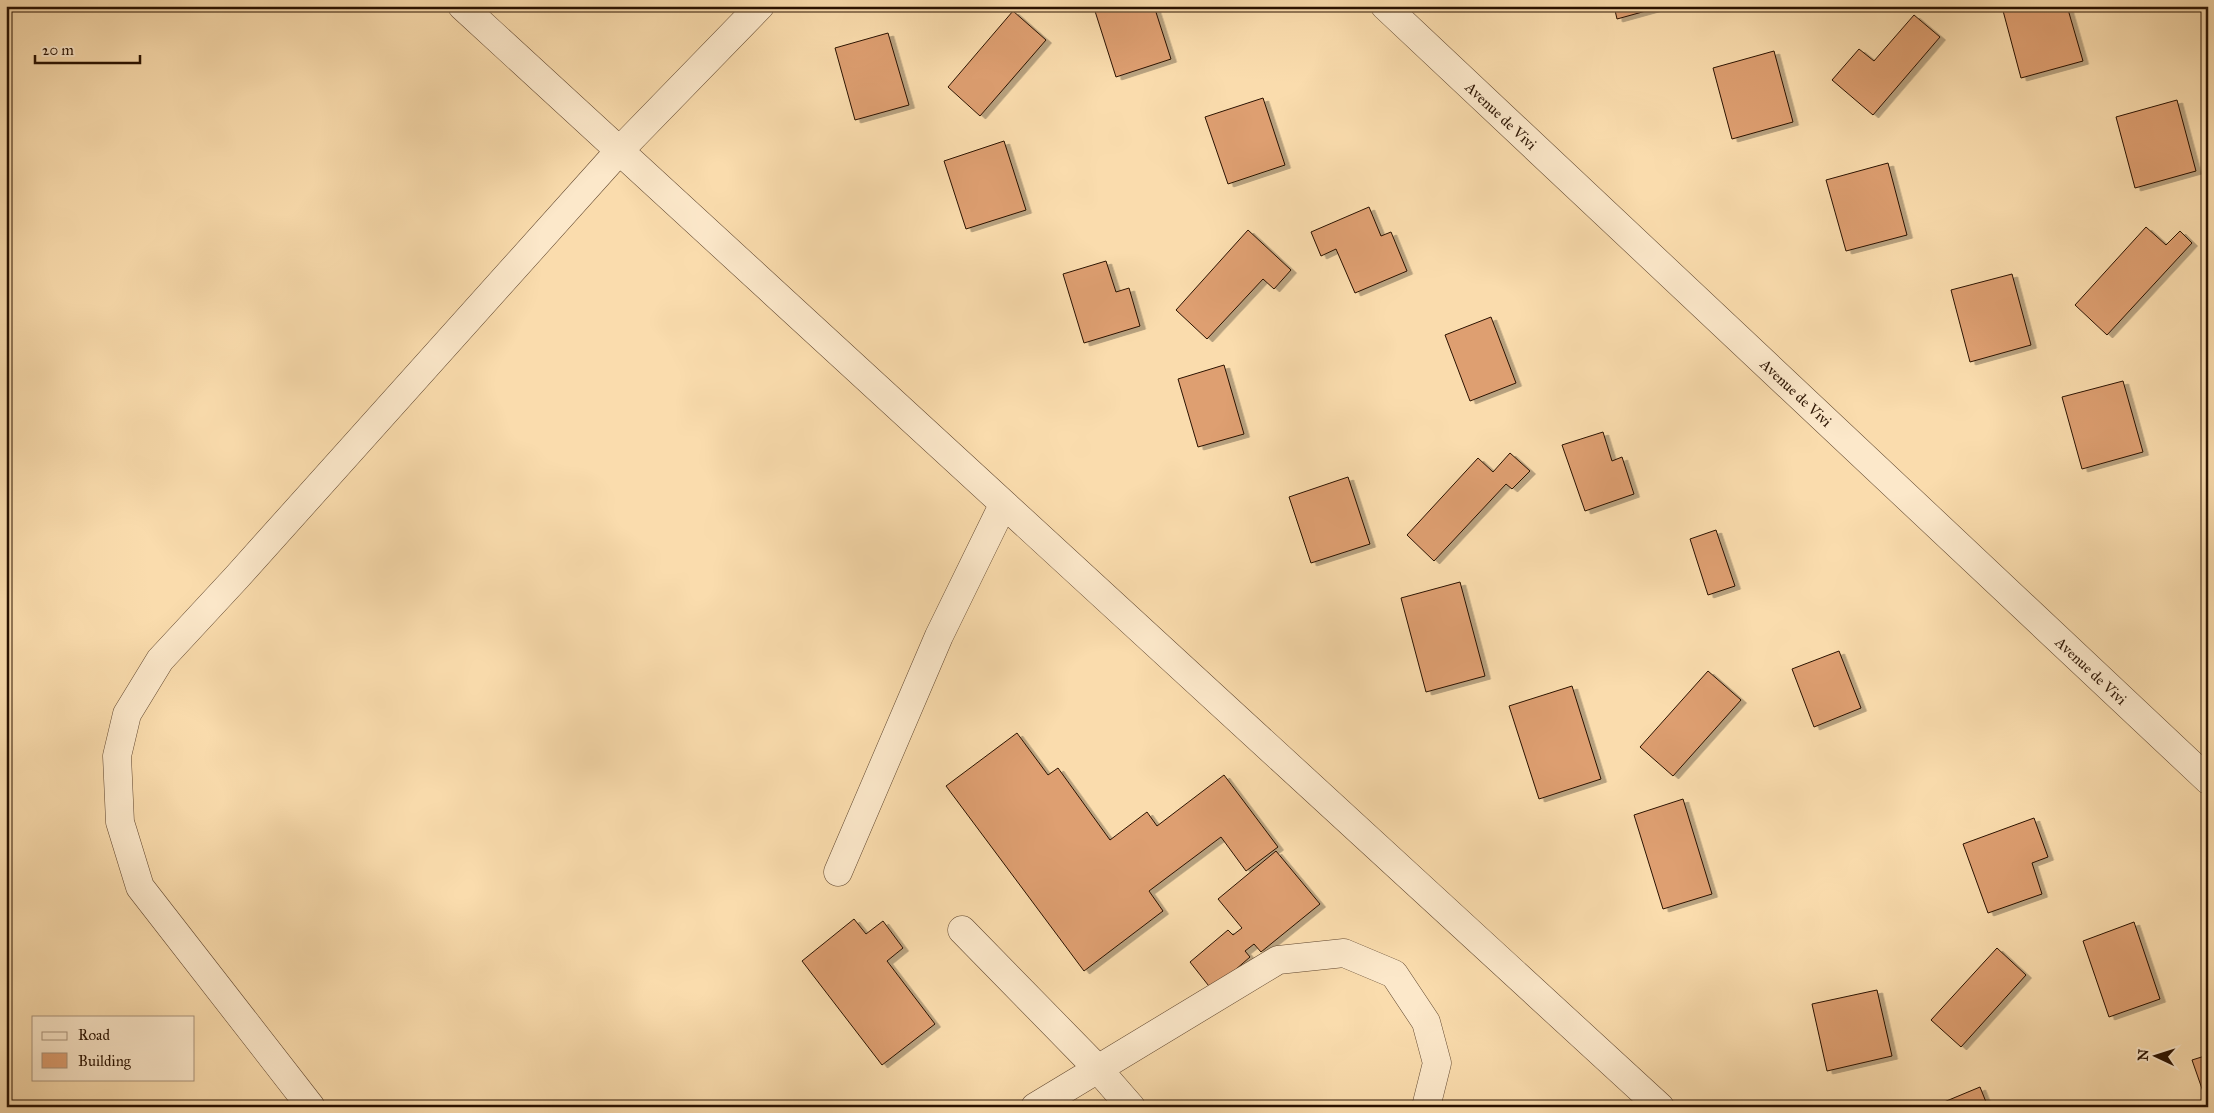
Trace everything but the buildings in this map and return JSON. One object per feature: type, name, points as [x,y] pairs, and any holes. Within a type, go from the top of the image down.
[{"type":"street","points":[[462,6],[1660,1107]]},
{"type":"street","points":[[311,1107],[140,887],[120,822],[117,756],[127,714],[160,660],[237,577],[620,150],[760,6]]},
{"type":"street","name":"Avenue de Vivi","points":[[1385,6],[2208,780]]},
{"type":"street","points":[[838,872],[939,636],[1003,505]]},
{"type":"street","points":[[962,930],[1097,1068],[1131,1107]]},
{"type":"street","points":[[1035,1107],[1278,960],[1344,953],[1394,974],[1426,1022],[1437,1064],[1426,1107]]}]
